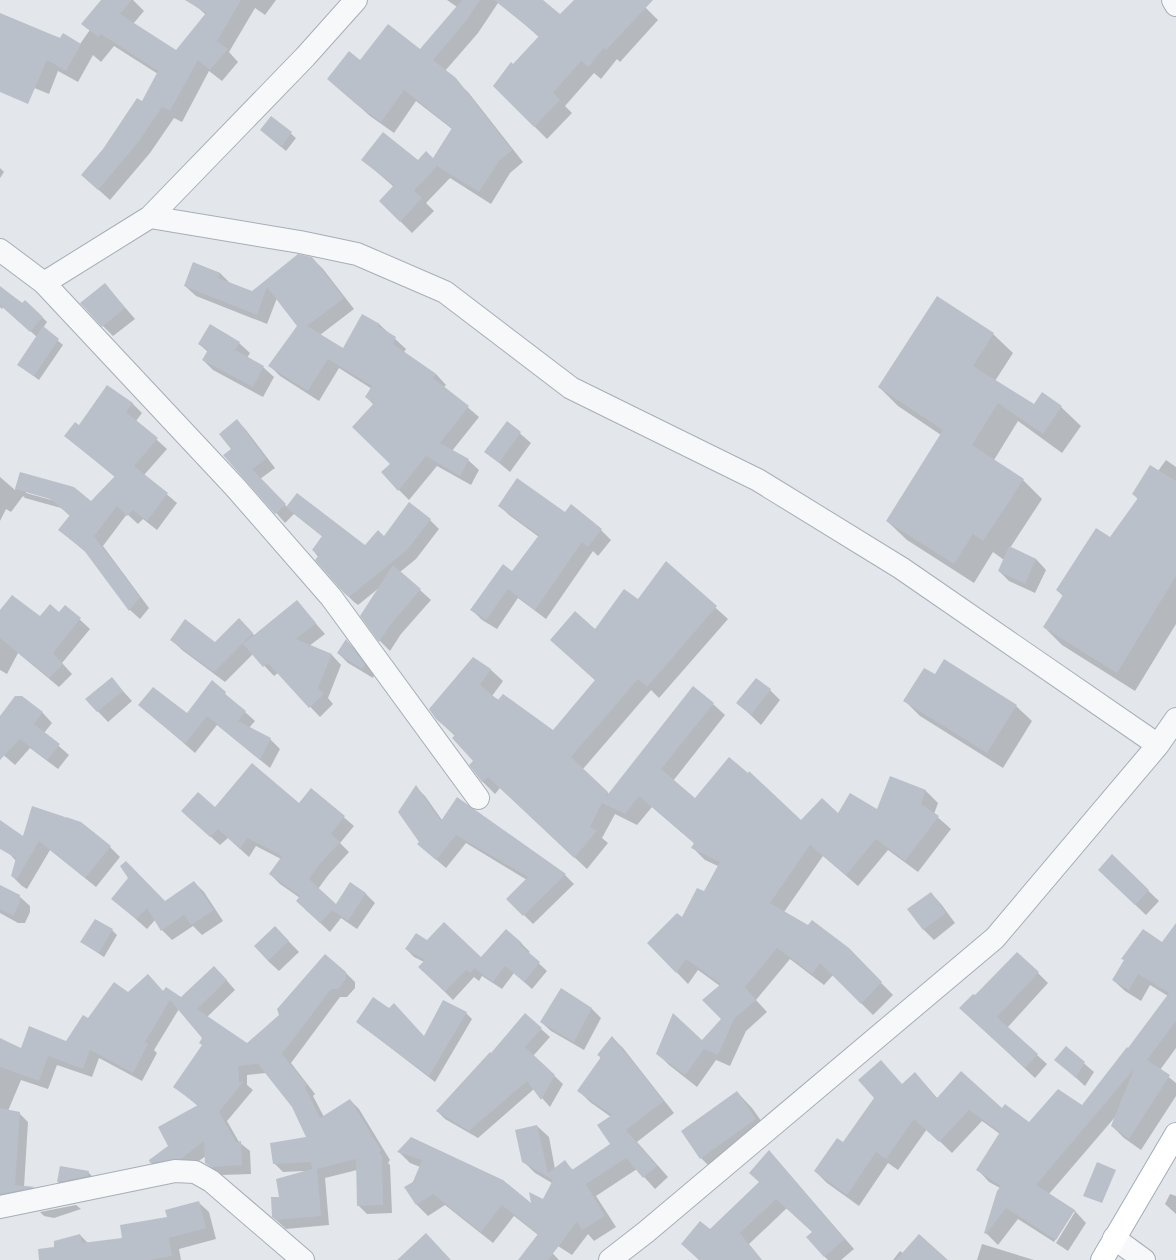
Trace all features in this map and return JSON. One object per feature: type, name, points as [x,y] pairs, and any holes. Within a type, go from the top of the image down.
[{"type":"main road","points":[[1102,1260],[1176,1134]]},
{"type":"street","points":[[44,283],[150,216],[305,57],[356,0]]},
{"type":"street","points":[[1173,0],[1176,5]]},
{"type":"street","points":[[150,216],[300,242],[357,254],[445,292],[571,388],[758,480],[901,568],[1158,745]]},
{"type":"street","points":[[0,250],[44,283],[235,487],[331,597],[478,798]]},
{"type":"street","points":[[610,1260],[646,1232],[995,938],[1158,745],[1176,719]]},
{"type":"street","points":[[0,1207],[175,1171],[196,1172],[211,1181],[303,1260]]},
{"type":"street","points":[[1114,1238],[1144,1260]]},
{"type":"building","points":[[101,0],[132,0],[120,14],[176,50],[206,13],[185,0],[241,0],[217,41],[228,49],[210,70],[198,60],[170,111],[162,107],[139,141],[98,190],[81,175],[103,149],[137,98],[142,101],[158,71],[101,34],[98,37],[81,24]]},
{"type":"building","points":[[462,0],[480,0],[466,21],[433,60],[456,78],[512,150],[499,161],[479,192],[437,166],[414,191],[422,198],[400,222],[379,201],[394,185],[361,160],[383,132],[418,160],[426,151],[433,158],[452,128],[404,90],[381,122],[356,104],[327,79],[349,51],[360,60],[388,24],[420,49]]},
{"type":"building","points":[[494,0],[543,0],[560,14],[574,0],[653,0],[606,50],[604,48],[588,67],[581,61],[553,93],[560,100],[534,127],[493,86],[511,62],[513,64],[539,36]]},
{"type":"building","points":[[0,13],[60,38],[63,33],[81,44],[66,71],[47,60],[28,104],[0,92]]},
{"type":"building","points":[[271,116],[292,132],[281,147],[260,130]]},
{"type":"building","points":[[298,254],[312,257],[344,298],[307,326],[343,348],[362,314],[380,324],[378,326],[396,337],[393,344],[436,374],[433,378],[469,406],[440,443],[469,459],[460,476],[426,456],[398,491],[381,472],[390,464],[352,427],[374,403],[365,397],[372,386],[328,359],[308,391],[268,366],[297,326],[267,287],[257,315],[184,286],[193,262],[220,273],[218,278],[252,291]]},
{"type":"building","points":[[105,283],[125,308],[102,327],[80,303]]},
{"type":"building","points":[[0,286],[22,303],[25,300],[43,317],[30,332],[0,305]]},
{"type":"building","points":[[937,296],[994,333],[973,366],[1034,404],[1042,392],[1062,406],[1043,434],[998,403],[972,445],[1024,479],[983,541],[973,534],[954,564],[886,521],[943,430],[878,387]]},
{"type":"building","points":[[210,324],[240,342],[235,350],[264,366],[253,387],[202,360],[208,350],[198,344]]},
{"type":"building","points":[[43,326],[59,339],[34,376],[17,365]]},
{"type":"building","points":[[107,385],[133,403],[126,412],[158,438],[134,466],[168,493],[147,521],[133,510],[127,516],[117,506],[94,536],[140,597],[129,611],[83,549],[58,530],[70,515],[50,499],[15,489],[20,472],[74,487],[91,501],[115,476],[64,436],[75,422],[79,425]]},
{"type":"building","points":[[237,419],[266,459],[252,469],[286,504],[275,514],[223,455],[231,449],[219,434]]},
{"type":"building","points":[[507,421],[521,432],[499,463],[484,452]]},
{"type":"building","points":[[1150,465],[1176,481],[1176,576],[1117,673],[1043,627],[1063,595],[1056,590],[1096,528],[1110,537],[1138,498],[1132,494]]},
{"type":"building","points":[[517,478],[565,512],[571,504],[602,529],[588,547],[582,542],[535,610],[508,589],[486,620],[470,610],[503,564],[512,571],[539,535],[498,506]]},
{"type":"building","points":[[297,493],[365,545],[378,530],[384,536],[409,502],[431,519],[407,550],[349,597],[315,560],[319,555],[312,550],[322,536],[286,507]]},
{"type":"building","points":[[1009,546],[1036,559],[1025,584],[998,571]]},
{"type":"building","points":[[666,561],[717,606],[647,687],[638,679],[571,757],[608,792],[605,798],[693,686],[714,703],[661,769],[695,798],[729,757],[748,773],[749,771],[801,820],[822,798],[838,813],[850,793],[877,809],[890,776],[926,790],[921,804],[939,816],[905,861],[876,839],[846,875],[810,845],[770,903],[808,925],[812,920],[849,948],[882,982],[861,1004],[820,963],[812,974],[777,948],[745,987],[756,1000],[734,1019],[718,1055],[704,1049],[685,1075],[656,1054],[673,1013],[702,1040],[721,1019],[702,1000],[721,984],[686,959],[676,973],[647,943],[677,913],[682,917],[697,888],[704,891],[720,862],[691,848],[694,843],[639,796],[625,814],[602,803],[590,827],[597,831],[574,858],[488,777],[482,782],[469,765],[473,761],[452,738],[455,735],[436,719],[429,709],[473,657],[491,669],[480,685],[498,700],[503,694],[553,730],[595,680],[550,640],[575,611],[595,629],[624,589],[638,599]]},
{"type":"building","points":[[393,565],[421,589],[391,624],[379,642],[360,616]]},
{"type":"building","points":[[12,595],[40,616],[50,604],[59,612],[65,605],[81,618],[53,653],[63,664],[49,678],[0,638],[0,610]]},
{"type":"building","points":[[297,600],[316,623],[296,639],[332,654],[318,688],[324,694],[309,708],[268,663],[263,667],[243,644]]},
{"type":"building","points":[[239,618],[253,633],[214,672],[170,640],[185,619],[215,642]]},
{"type":"building","points":[[346,639],[365,664],[362,669],[337,653]]},
{"type":"building","points":[[944,659],[1017,705],[987,753],[903,701],[924,668],[935,674]]},
{"type":"building","points":[[112,677],[123,691],[97,712],[85,699]]},
{"type":"building","points":[[756,678],[771,689],[751,715],[736,703]]},
{"type":"building","points":[[212,680],[226,692],[225,694],[246,711],[238,721],[271,738],[260,760],[207,716],[185,744],[138,705],[153,687],[187,713]]},
{"type":"building","points":[[15,696],[22,696],[43,712],[34,724],[60,744],[47,760],[20,739],[0,760],[0,716]]},
{"type":"building","points":[[252,763],[299,803],[311,788],[345,816],[331,834],[340,842],[319,865],[309,879],[336,904],[350,882],[366,893],[348,921],[332,910],[320,923],[296,901],[300,896],[269,874],[282,856],[247,838],[240,849],[218,829],[210,837],[181,811],[198,792],[215,807]]},
{"type":"building","points":[[416,785],[441,821],[457,797],[566,874],[523,916],[506,899],[528,877],[456,835],[436,860],[417,844],[419,842],[398,812]]},
{"type":"building","points":[[32,806],[65,817],[64,819],[66,817],[81,822],[111,846],[85,878],[39,841],[17,879],[11,876],[16,858],[0,849],[0,820],[23,836]]},
{"type":"building","points":[[1112,854],[1149,890],[1135,905],[1098,870]]},
{"type":"building","points":[[126,861],[165,901],[194,881],[214,910],[191,925],[184,915],[161,931],[147,908],[136,919],[111,899],[128,878],[120,866]]},
{"type":"building","points":[[0,885],[20,895],[20,902],[13,916],[0,909]]},
{"type":"building","points":[[931,892],[946,913],[923,930],[907,909]]},
{"type":"building","points":[[95,919],[113,929],[99,953],[80,942]]},
{"type":"building","points":[[444,922],[481,957],[506,929],[522,943],[520,945],[540,962],[524,982],[505,966],[493,982],[474,968],[471,973],[466,970],[445,992],[418,967],[425,960],[405,949],[416,933],[427,940]]},
{"type":"building","points":[[1176,923],[1176,1021],[1147,1060],[1170,1075],[1129,1139],[1111,1126],[1134,1069],[1036,1185],[1075,1210],[1056,1240],[1006,1208],[986,1234],[984,1233],[997,1191],[1001,1186],[976,1170],[1000,1132],[969,1110],[939,1142],[914,1119],[886,1159],[876,1152],[847,1195],[814,1171],[837,1138],[843,1142],[874,1098],[858,1080],[881,1060],[902,1084],[915,1072],[937,1098],[961,1071],[1002,1108],[1005,1104],[1029,1122],[1058,1089],[1082,1105],[1127,1047],[1128,1048],[1169,993],[1138,974],[1129,990],[1112,980],[1124,960],[1121,959],[1143,929],[1162,942]]},
{"type":"building","points":[[275,926],[289,941],[268,961],[254,946]]},
{"type":"building","points":[[1017,952],[1039,972],[997,1017],[1038,1054],[1025,1068],[959,1008],[973,994],[975,995]]},
{"type":"building","points":[[325,954],[346,972],[346,979],[338,989],[331,989],[282,1054],[307,1085],[305,1087],[320,1118],[350,1099],[381,1150],[379,1153],[382,1155],[383,1205],[357,1206],[356,1159],[317,1169],[321,1216],[276,1220],[272,1217],[271,1197],[279,1197],[276,1179],[312,1169],[311,1162],[273,1164],[270,1143],[306,1137],[292,1107],[258,1064],[238,1066],[239,1083],[244,1081],[219,1112],[236,1142],[241,1141],[242,1165],[211,1167],[205,1163],[204,1141],[181,1159],[150,1163],[149,1160],[168,1146],[158,1127],[198,1105],[173,1087],[202,1045],[199,1043],[202,1038],[170,1000],[145,1042],[148,1044],[133,1073],[90,1050],[83,1069],[48,1056],[39,1081],[0,1067],[0,1038],[21,1048],[29,1026],[66,1041],[83,1015],[88,1018],[114,982],[128,992],[148,974],[163,991],[166,987],[181,997],[214,966],[227,980],[197,1009],[247,1043],[279,1015],[277,1009]]},
{"type":"building","points":[[561,988],[592,1008],[574,1042],[540,1022]]},
{"type":"building","points":[[373,997],[389,1008],[394,1003],[424,1036],[443,1000],[467,1012],[429,1076],[356,1022]]},
{"type":"building","points":[[525,1013],[542,1028],[525,1047],[555,1075],[541,1100],[527,1081],[469,1131],[436,1111],[490,1052],[491,1053]]},
{"type":"building","points":[[612,1036],[664,1101],[626,1130],[657,1166],[643,1178],[626,1158],[586,1184],[605,1216],[582,1230],[577,1222],[548,1260],[518,1260],[538,1234],[502,1205],[481,1232],[433,1194],[416,1205],[404,1187],[413,1182],[422,1160],[397,1152],[411,1137],[503,1180],[531,1203],[529,1192],[543,1199],[553,1180],[522,1162],[515,1130],[537,1125],[548,1173],[565,1160],[572,1170],[610,1144],[597,1125],[612,1115],[577,1091],[601,1057],[597,1055]]},
{"type":"building","points":[[1066,1046],[1085,1062],[1076,1078],[1054,1060]]},
{"type":"building","points":[[737,1091],[756,1119],[700,1159],[681,1131]]},
{"type":"building","points":[[0,1108],[20,1112],[15,1185],[36,1187],[0,1194]]},
{"type":"building","points":[[769,1150],[845,1239],[824,1257],[806,1237],[812,1232],[776,1199],[740,1233],[761,1260],[700,1260],[681,1244],[700,1221],[710,1229],[759,1182],[749,1173]]},
{"type":"building","points":[[1097,1162],[1116,1170],[1102,1203],[1083,1196]]},
{"type":"building","points":[[60,1166],[89,1171],[88,1176],[57,1182]]},
{"type":"building","points":[[199,1201],[206,1228],[169,1238],[172,1256],[149,1260],[39,1260],[38,1249],[54,1247],[54,1241],[80,1234],[82,1243],[122,1238],[120,1225],[167,1217],[165,1210]]},
{"type":"building","points":[[426,1233],[451,1260],[397,1260]]},
{"type":"building","points":[[919,1234],[948,1260],[896,1260]]}]
